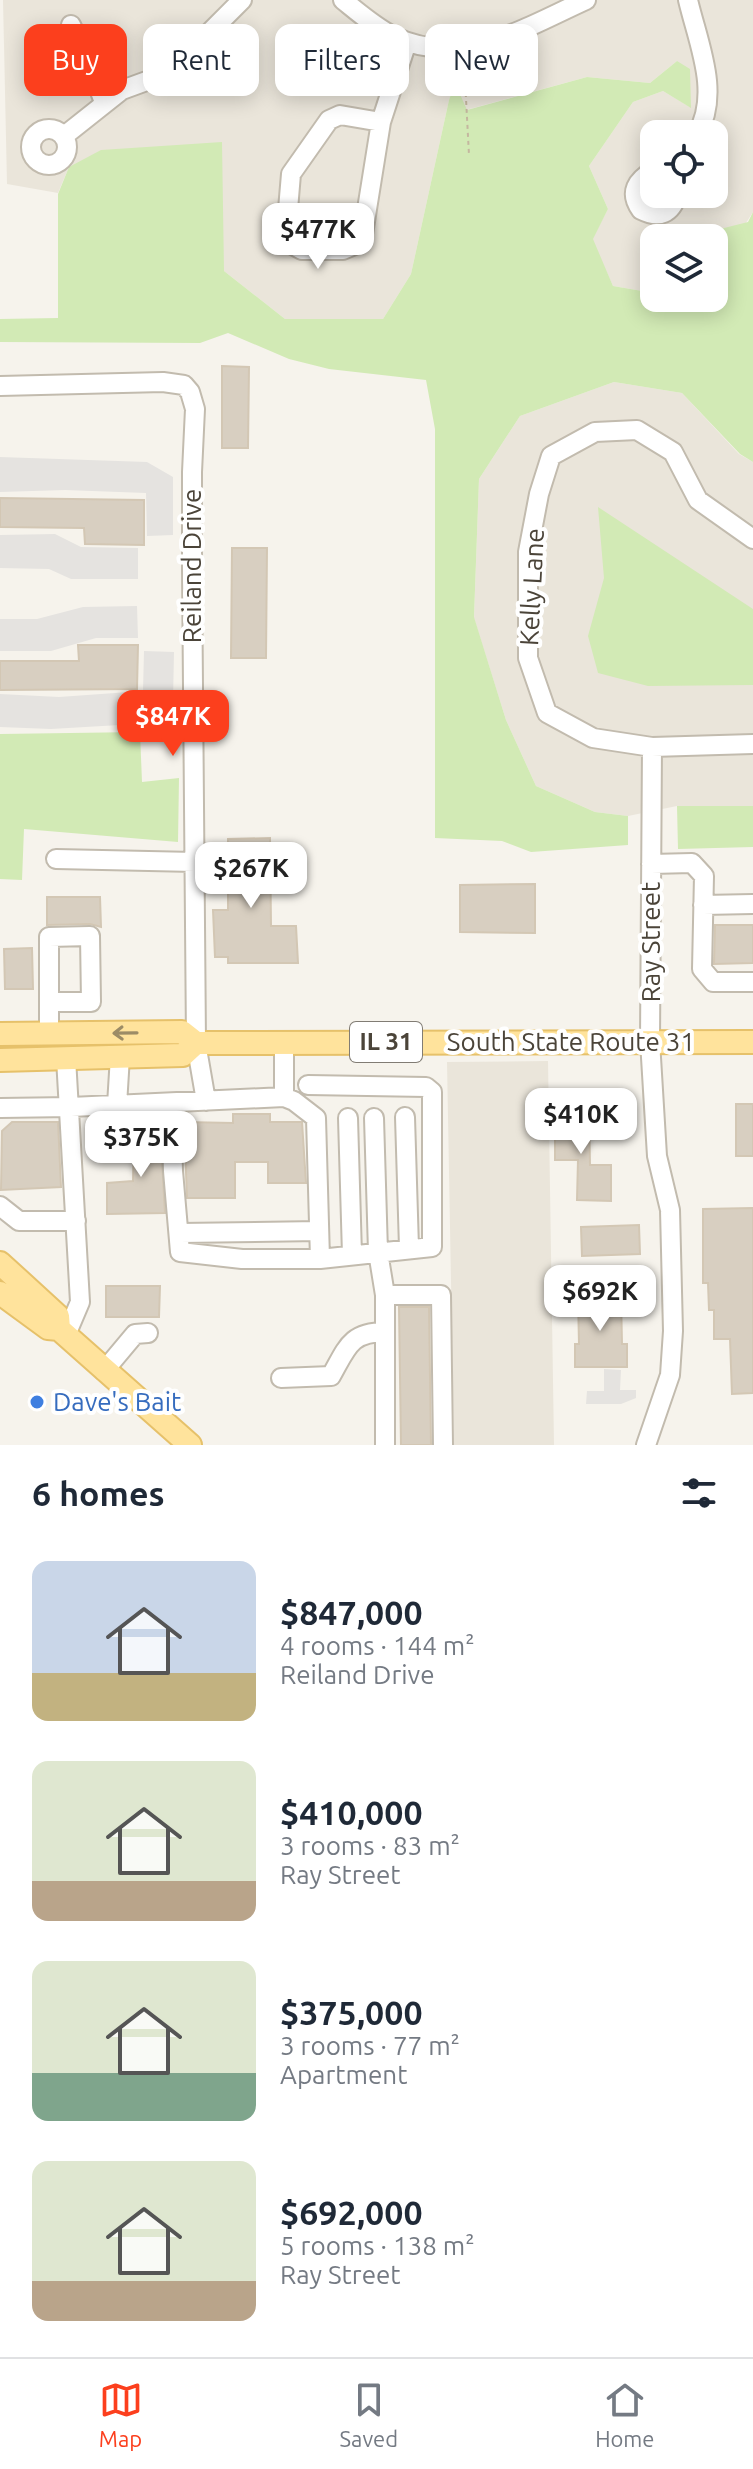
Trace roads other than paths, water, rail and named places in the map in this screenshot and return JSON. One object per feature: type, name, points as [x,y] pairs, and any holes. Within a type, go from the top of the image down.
[{"type":"main road","name":"South State Route 31","points":[[0,1034],[182,1032],[196,1043],[753,1042]]},
{"type":"main road","name":"South State Route 31","points":[[0,1060],[183,1055],[196,1043]]},
{"type":"main road","points":[[0,1263],[58,1316],[63,1332]]},
{"type":"main road","points":[[0,1293],[48,1328],[63,1332],[190,1445]]},
{"type":"street","points":[[64,136],[122,90],[163,75],[242,0]]},
{"type":"street","points":[[343,0],[375,24]]},
{"type":"street","points":[[409,42],[463,48],[501,40],[546,8],[586,0]]},
{"type":"street","points":[[688,0],[708,86],[707,113],[704,120]]},
{"type":"street","points":[[101,96],[104,102]]},
{"type":"street","points":[[381,122],[346,115],[329,120],[290,179],[286,233],[292,246],[302,250],[343,250],[353,247],[360,239],[381,122],[389,96]]},
{"type":"street","points":[[640,179],[635,198],[641,210],[656,215],[666,213],[670,208]]},
{"type":"street","name":"Reiland Drive","points":[[0,386],[163,382],[184,385],[190,392],[195,409],[192,472],[196,1043],[206,1101]]},
{"type":"street","name":"Kelly Lane","points":[[753,539],[698,500],[673,452],[637,430],[595,432],[551,456],[539,494],[528,552],[528,658],[547,713],[593,738],[652,747],[753,744]]},
{"type":"street","name":"Ray Street","points":[[646,1445],[670,1375],[673,1331],[670,1210],[657,1156],[650,1041],[652,747]]},
{"type":"street","points":[[56,859],[195,862]]},
{"type":"street","points":[[651,864],[692,863],[704,876],[702,969],[713,982],[753,982]]},
{"type":"street","points":[[703,905],[753,904]]},
{"type":"street","points":[[49,1034],[50,1002]]},
{"type":"street","points":[[284,1043],[284,1097]]},
{"type":"street","points":[[117,1105],[120,1056]]},
{"type":"street","points":[[63,1332],[80,1302],[66,1058]]},
{"type":"street","points":[[171,1103],[180,1252],[242,1259],[320,1259],[432,1247],[432,1092],[426,1087],[308,1085]]},
{"type":"street","points":[[0,1108],[284,1097],[316,1118],[432,1117]]},
{"type":"street","points":[[405,1117],[409,1248]]},
{"type":"street","points":[[316,1118],[320,1259]]},
{"type":"street","points":[[348,1118],[352,1255]]},
{"type":"street","points":[[374,1118],[378,1252],[385,1295],[385,1445]]},
{"type":"street","points":[[0,1206],[19,1221],[76,1221]]},
{"type":"street","points":[[180,1233],[319,1231]]},
{"type":"street","points":[[385,1295],[441,1295],[443,1445]]},
{"type":"street","points":[[281,1378],[331,1376],[359,1335],[385,1332]]},
{"type":"street","points":[[104,1371],[135,1334],[148,1333]]},
{"type":"place","name":"Dave's Bait","points":[[37,1402]]}]
